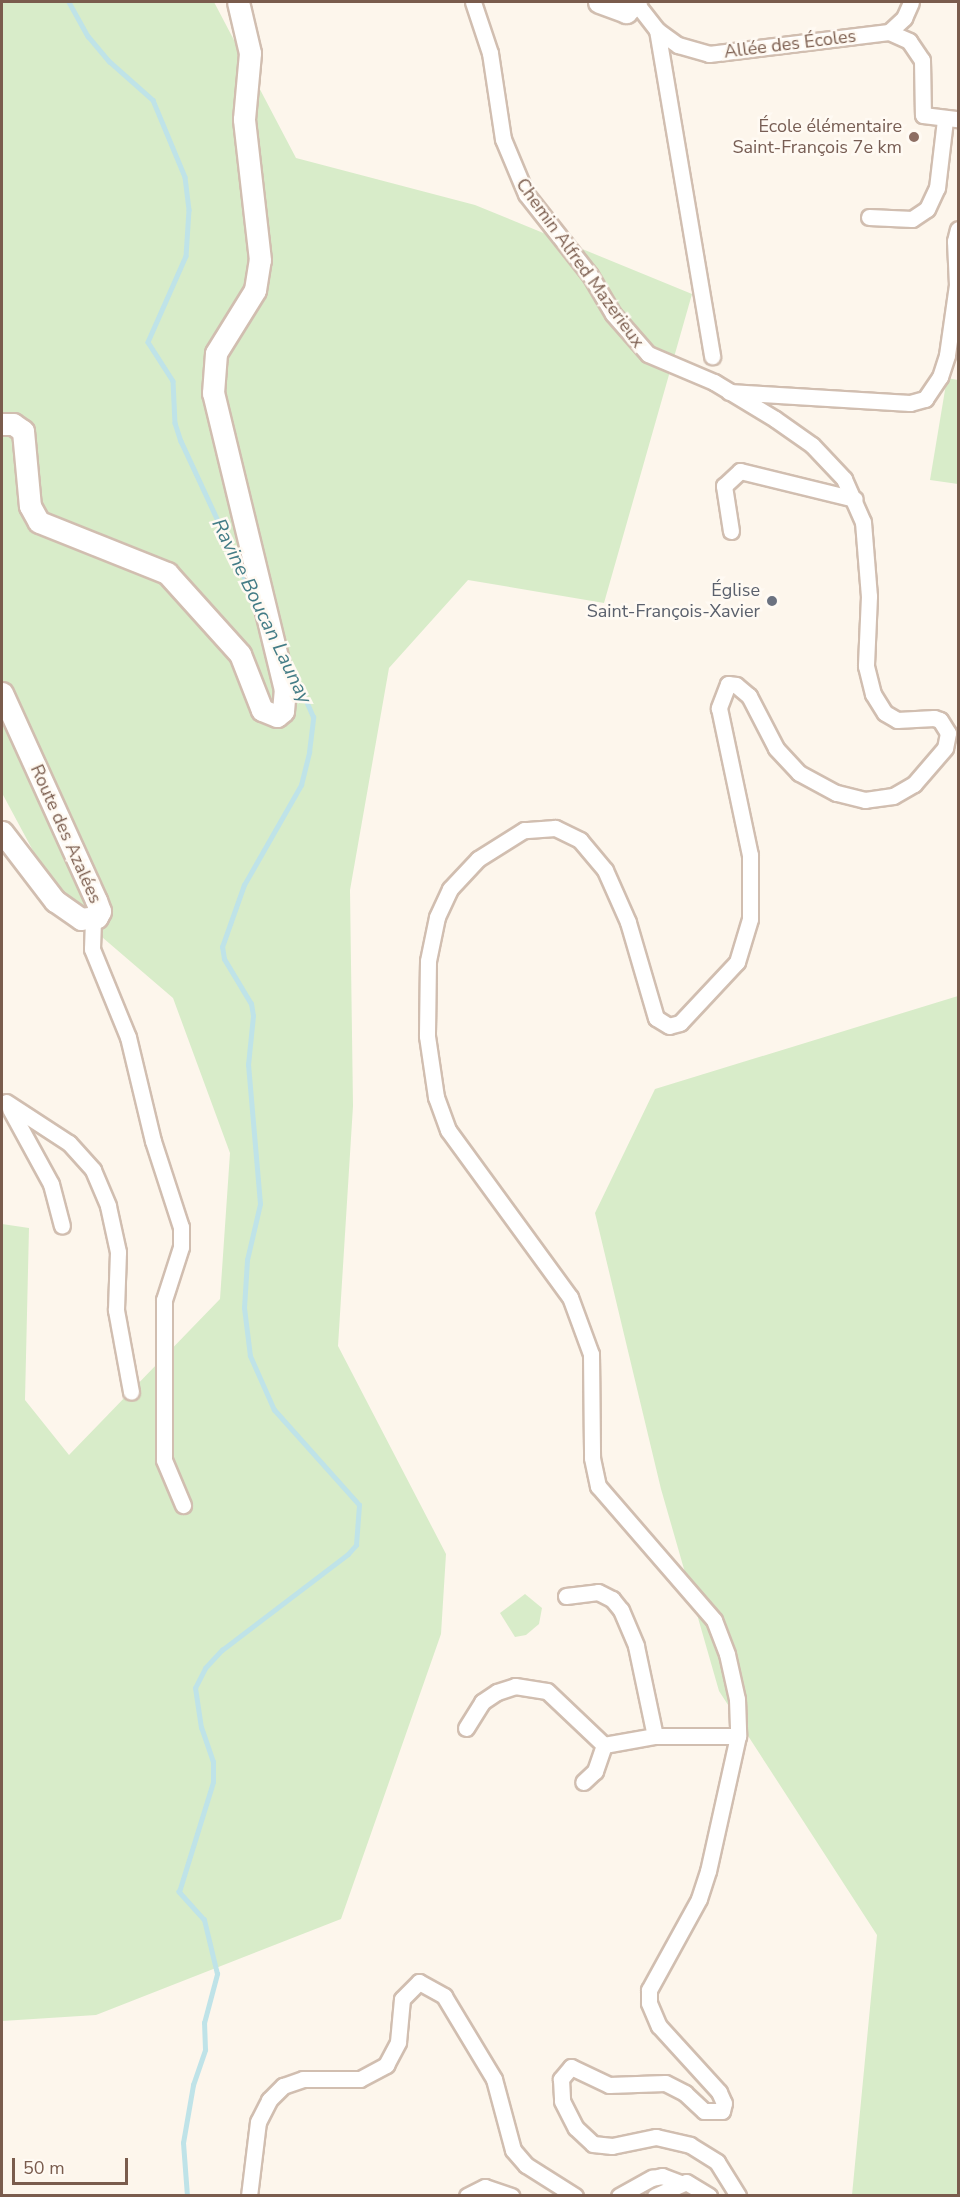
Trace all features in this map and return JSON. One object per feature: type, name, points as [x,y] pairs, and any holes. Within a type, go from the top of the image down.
[{"type":"main road","points":[[2,424],[13,424],[23,431],[30,506],[39,522],[167,573],[240,654],[262,710],[277,716],[283,711],[285,690],[213,393],[216,353],[252,296],[261,260],[244,119],[250,53],[238,2]]},
{"type":"main road","points":[[600,2],[626,12],[636,2]]},
{"type":"main road","name":"Route des Azalées","points":[[2,693],[96,900],[100,910],[93,920],[81,919],[55,901],[2,832]]},
{"type":"street","name":"Chemin Alfred Mazerieux","points":[[473,2],[490,53],[502,139],[526,194],[638,345],[648,354],[729,392],[812,445],[844,479],[855,499],[863,522],[868,558],[866,647],[873,694],[885,713],[897,720],[934,718],[945,726],[948,733],[945,748],[914,784],[893,796],[865,800],[816,785],[784,760],[749,696],[736,685],[728,684],[719,708],[750,855],[750,919],[737,962],[691,1014],[669,1026],[656,1017],[628,922],[605,870],[580,840],[555,828],[524,830],[478,859],[450,890],[436,917],[428,961],[427,1036],[436,1097],[448,1130],[570,1297],[591,1354],[592,1458],[598,1486],[692,1590],[714,1620],[728,1654],[737,1699],[738,1736],[708,1871],[699,1899],[649,1990],[649,2003],[659,2026],[719,2092],[724,2103],[722,2111],[704,2111],[685,2093],[665,2083],[609,2085],[575,2067],[564,2073],[560,2089],[576,2128],[593,2144],[612,2146],[656,2137],[690,2145],[717,2162],[738,2196]]},
{"type":"street","name":"Allée des Écoles","points":[[636,2],[657,30],[678,45],[709,54],[889,32]]},
{"type":"street","points":[[870,217],[912,219],[927,209],[937,188],[952,119],[923,115],[922,60],[909,41],[889,32],[904,18],[911,2]]},
{"type":"street","points":[[657,30],[712,356]]},
{"type":"street","points":[[729,392],[910,403],[925,399],[940,377],[947,355],[957,285],[955,241],[958,229]]},
{"type":"street","points":[[731,531],[724,486],[740,471],[855,499]]},
{"type":"street","points":[[93,920],[92,949],[128,1037],[153,1141],[181,1227],[181,1247],[164,1300],[164,1460],[183,1505]]},
{"type":"street","points":[[4,1097],[51,1184],[62,1226]]},
{"type":"street","points":[[4,1097],[69,1143],[93,1170],[108,1206],[118,1252],[116,1310],[131,1392]]},
{"type":"street","points":[[566,1596],[598,1592],[612,1599],[621,1610],[636,1646],[655,1736]]},
{"type":"street","points":[[466,1728],[482,1702],[497,1692],[530,1686],[559,1700],[604,1744]]},
{"type":"street","points":[[604,1744],[655,1736],[738,1736]]},
{"type":"street","points":[[583,1782],[595,1771],[604,1744]]},
{"type":"street","points":[[249,2196],[258,2122],[269,2100],[283,2086],[303,2079],[360,2079],[386,2065],[398,2042],[402,1999],[419,1982],[444,1995],[494,2079],[513,2150],[526,2165],[574,2196]]},
{"type":"street","points":[[619,2196],[652,2178],[662,2176],[680,2183],[692,2183],[708,2196]]},
{"type":"street","points":[[654,2196],[680,2183]]},
{"type":"street","points":[[467,2196],[485,2187],[511,2196]]},
{"type":"green space","points":[[2,2],[214,2],[296,158],[475,205],[692,294],[604,603],[468,580],[389,668],[350,890],[353,1106],[338,1346],[446,1554],[441,1634],[341,1919],[96,2015],[2,2021],[2,1224],[29,1228],[25,1400],[69,1455],[220,1299],[230,1153],[173,998],[60,901],[2,793]]},
{"type":"green space","points":[[947,378],[958,380],[958,484],[930,480]]},
{"type":"green space","points":[[958,996],[958,2195],[852,2195],[877,1935],[719,1691],[661,1489],[595,1213],[655,1089]]},
{"type":"green space","points":[[525,1594],[542,1608],[539,1624],[526,1635],[515,1637],[500,1613]]},
{"type":"waterway","name":"Ravine Boucan Launay","points":[[69,2],[88,36],[109,61],[153,100],[185,177],[189,210],[186,256],[148,342],[173,381],[175,423],[181,441],[251,592]]},
{"type":"waterway","name":"Ravine Boucan Launay","points":[[187,2196],[183,2143],[193,2085],[205,2050],[204,2023],[217,1974],[204,1920],[179,1892],[213,1782],[213,1762],[201,1728],[195,1688],[205,1668],[222,1650],[348,1554],[356,1545],[359,1505],[274,1410],[250,1356],[244,1308],[247,1260],[260,1204],[248,1065],[253,1016],[251,1004],[224,959],[222,947],[244,885],[301,785],[309,752],[313,717],[284,651]]},
{"type":"place","name":"École élémentaire Saint-François 7e km","points":[[914,137]]},
{"type":"place","name":"Église Saint-François-Xavier","points":[[772,601]]}]
